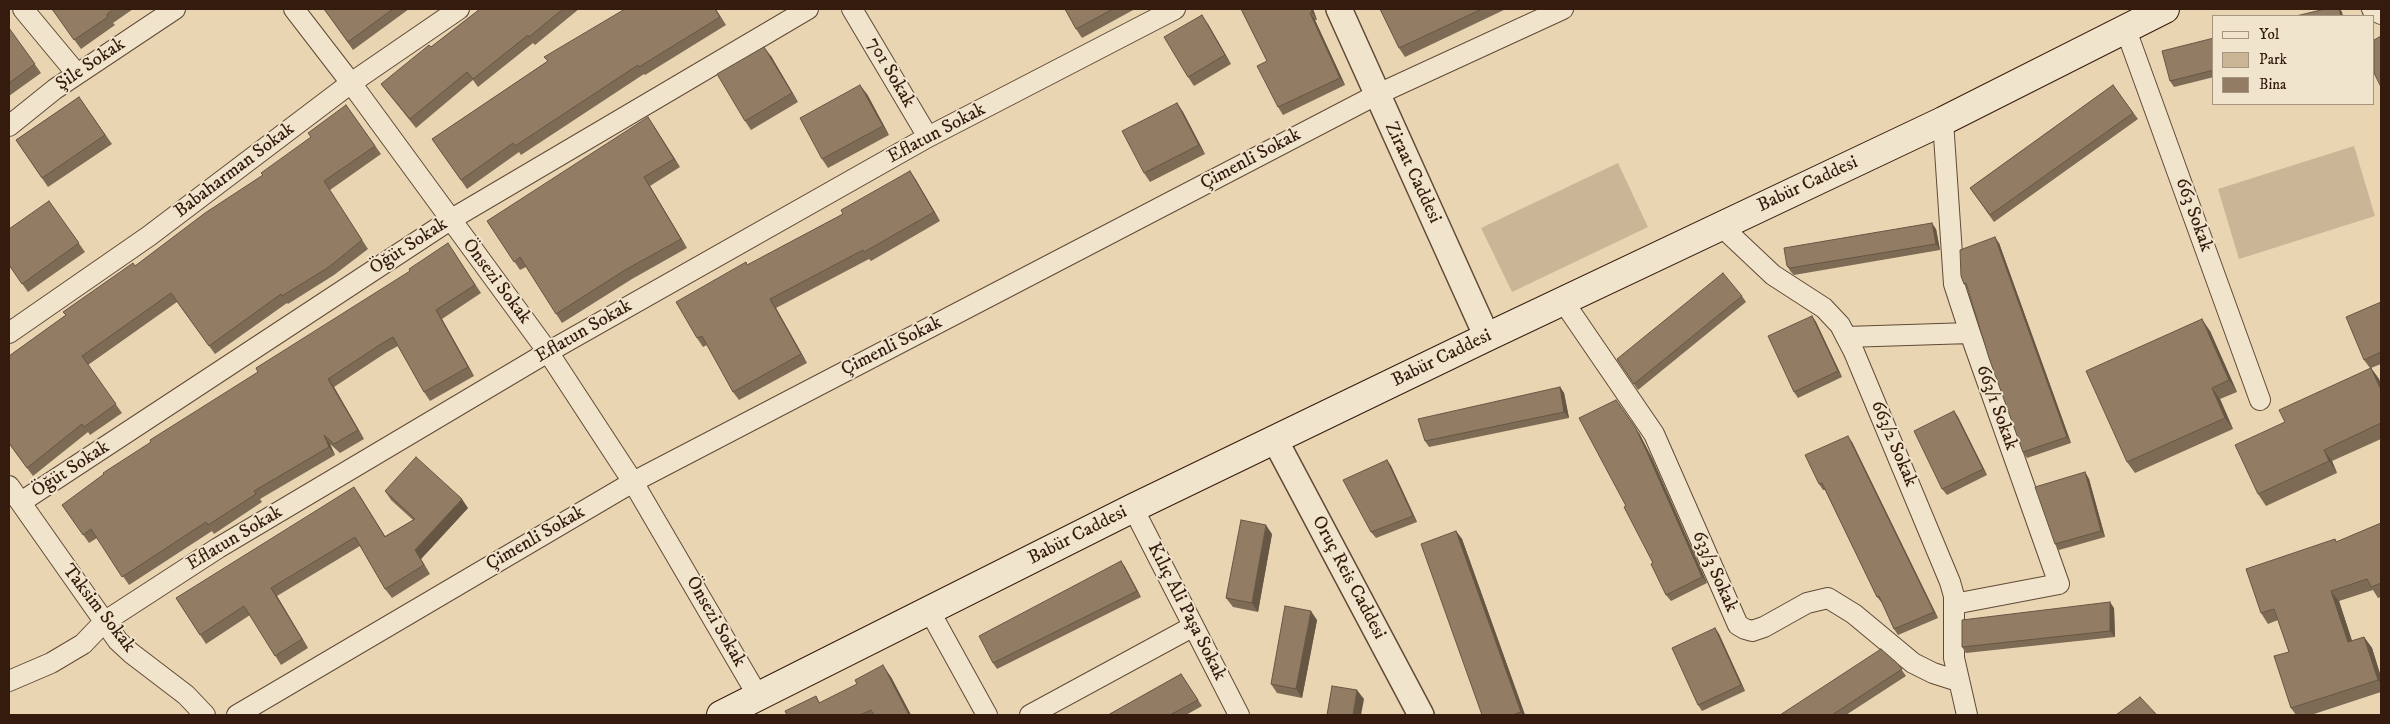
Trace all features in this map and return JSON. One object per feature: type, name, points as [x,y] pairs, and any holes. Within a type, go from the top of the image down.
[{"type":"main road","name":"Babür Caddesi","points":[[721,715],[1133,508],[1487,337],[1943,121],[2165,9]]},
{"type":"street","points":[[23,9],[77,74]]},
{"type":"street","name":"Şile Sokak","points":[[9,126],[55,89],[175,9]]},
{"type":"street","name":"Önsezi Sokak","points":[[294,9],[351,83],[548,352],[633,482],[758,696]]},
{"type":"street","name":"Babaharman Sokak","points":[[9,332],[149,236],[351,83],[460,9]]},
{"type":"street","name":"Öğüt Sokak","points":[[22,502],[450,220],[808,9]]},
{"type":"street","name":"701 Sokak","points":[[852,9],[928,137]]},
{"type":"street","name":"Eflatun Sokak","points":[[9,681],[50,663],[82,644],[104,622],[218,548],[548,352],[928,137],[1175,9]]},
{"type":"street","name":"Ziraat Caddesi","points":[[1339,9],[1376,95],[1487,337]]},
{"type":"street","name":"Çimenli Sokak","points":[[237,715],[633,482],[1376,95],[1563,9]]},
{"type":"street","points":[[2372,9],[2381,14]]},
{"type":"street","name":"663 Sokak","points":[[2126,30],[2260,400]]},
{"type":"street","name":"663/1 Sokak","points":[[1943,121],[1954,284],[2059,584],[1954,604]]},
{"type":"street","name":"663/2 Sokak","points":[[1721,226],[1773,275],[1824,308],[1840,325],[1950,582],[1954,604],[1954,652],[1958,681],[1967,715]]},
{"type":"street","name":"633/3 Sokak","points":[[1564,301],[1654,434],[1738,625],[1752,630],[1764,627],[1807,603],[1828,598],[1854,614],[1913,663],[1933,673],[1958,681]]},
{"type":"street","points":[[1846,337],[1970,333]]},
{"type":"street","name":"Oruç Reis Caddesi","points":[[1275,440],[1421,715]]},
{"type":"street","name":"Taksim Sokak","points":[[9,486],[104,622],[130,653],[186,695],[205,715]]},
{"type":"street","name":"Kılıç Ali Paşa Sokak","points":[[1133,508],[1192,627],[1239,715]]},
{"type":"street","points":[[929,610],[988,715]]},
{"type":"street","points":[[1030,715],[1192,627]]},
{"type":"green space","points":[[2354,146],[2375,216],[2239,259],[2218,189]]},
{"type":"green space","points":[[1618,163],[1648,227],[1512,292],[1481,228]]},
{"type":"building","points":[[52,9],[114,9],[107,14],[108,17],[74,40]]},
{"type":"building","points":[[324,9],[393,9],[348,42]]},
{"type":"building","points":[[480,9],[563,9],[473,79],[467,72],[410,119],[381,84],[429,45],[431,47]]},
{"type":"building","points":[[625,9],[715,9],[720,17],[639,67],[638,65],[515,146],[513,143],[461,180],[432,139],[548,61],[544,57]]},
{"type":"building","points":[[1065,9],[1113,9],[1076,29]]},
{"type":"building","points":[[1241,9],[1311,9],[1312,12],[1310,13],[1340,78],[1278,107],[1257,66],[1267,61]]},
{"type":"building","points":[[1380,9],[1482,9],[1399,48]]},
{"type":"building","points":[[2325,9],[2339,9],[2341,15],[2300,15]]},
{"type":"building","points":[[1202,15],[1225,55],[1188,77],[1164,37]]},
{"type":"building","points":[[9,28],[35,64],[9,83]]},
{"type":"building","points":[[2381,36],[2381,87],[2375,75],[2375,39]]},
{"type":"building","points":[[2212,38],[2212,70],[2170,81],[2162,51]]},
{"type":"building","points":[[764,47],[792,93],[745,121],[717,74]]},
{"type":"building","points":[[860,85],[883,126],[822,159],[800,118]]},
{"type":"building","points":[[2113,85],[2133,113],[1990,215],[1970,188]]},
{"type":"building","points":[[79,97],[105,135],[42,178],[16,140]]},
{"type":"building","points":[[1177,103],[1199,145],[1144,173],[1122,131]]},
{"type":"building","points":[[346,105],[375,146],[324,181],[362,240],[329,267],[282,296],[281,294],[209,346],[171,293],[82,356],[116,404],[84,427],[82,424],[27,468],[9,443],[9,356],[66,315],[63,312],[133,263],[135,266],[205,213],[263,175],[261,173],[311,137],[308,133]]},
{"type":"building","points":[[648,117],[674,159],[644,177],[681,239],[625,270],[556,314],[520,257],[514,262],[487,221]]},
{"type":"building","points":[[910,171],[934,212],[864,252],[863,250],[770,299],[801,354],[733,392],[702,336],[697,338],[676,302],[746,262],[747,265],[843,214],[841,210]]},
{"type":"building","points":[[49,201],[79,243],[22,284],[9,265],[9,229]]},
{"type":"building","points":[[1932,223],[1936,244],[1790,268],[1787,266],[1784,248]]},
{"type":"building","points":[[1995,237],[2067,437],[2023,452],[1989,358],[1966,283],[1964,284],[1961,276],[1960,250]]},
{"type":"building","points":[[448,243],[475,285],[436,310],[468,367],[424,392],[393,337],[328,379],[358,430],[334,444],[324,435],[329,447],[254,491],[256,494],[208,525],[206,522],[122,577],[91,529],[83,535],[62,505],[103,473],[151,442],[150,440],[258,372],[256,368],[410,271],[409,269]]},
{"type":"building","points":[[1723,273],[1742,296],[1634,384],[1617,359]]},
{"type":"building","points":[[2381,302],[2381,352],[2364,360],[2346,317]]},
{"type":"building","points":[[1812,316],[1838,371],[1794,392],[1768,336]]},
{"type":"building","points":[[2202,319],[2229,380],[2212,388],[2225,418],[2127,462],[2086,371]]},
{"type":"building","points":[[2371,368],[2381,390],[2381,423],[2324,450],[2329,461],[2258,494],[2235,445],[2285,422],[2279,410]]},
{"type":"building","points":[[1560,387],[1564,412],[1425,441],[1418,419]]},
{"type":"building","points":[[1616,400],[1635,427],[1702,577],[1666,595],[1651,564],[1653,563],[1624,507],[1626,506],[1579,418]]},
{"type":"building","points":[[1954,411],[1983,469],[1942,489],[1914,431]]},
{"type":"building","points":[[1848,436],[1934,612],[1894,629],[1822,483],[1819,484],[1805,455]]},
{"type":"building","points":[[416,457],[462,499],[415,550],[424,565],[385,589],[355,537],[271,588],[302,639],[275,656],[244,606],[200,635],[176,598],[354,487],[385,537],[415,519],[385,491]]},
{"type":"building","points":[[1387,460],[1413,516],[1371,532],[1343,480]]},
{"type":"building","points":[[2085,472],[2101,531],[2055,544],[2035,487]]},
{"type":"building","points":[[1241,520],[1266,525],[1252,603],[1226,598]]},
{"type":"building","points":[[2381,523],[2381,583],[2371,587],[2367,579],[2331,591],[2348,642],[2364,637],[2378,680],[2291,708],[2274,656],[2289,652],[2274,609],[2261,613],[2246,569],[2335,539],[2336,542]]},
{"type":"building","points":[[1456,531],[1521,712],[1513,715],[1482,715],[1421,544]]},
{"type":"building","points":[[1121,561],[1137,591],[993,663],[979,636]]},
{"type":"building","points":[[2110,602],[2110,631],[1962,647],[1962,620]]},
{"type":"building","points":[[1285,606],[1311,611],[1296,689],[1271,684]]},
{"type":"building","points":[[1715,628],[1741,685],[1698,705],[1672,648]]},
{"type":"building","points":[[1881,649],[1902,669],[1832,715],[1780,715]]},
{"type":"building","points":[[883,665],[909,715],[874,715],[871,710],[860,715],[787,715],[785,711],[816,696],[819,703],[857,684],[855,680]]},
{"type":"building","points":[[1181,674],[1198,700],[1170,715],[1108,715]]},
{"type":"building","points":[[1332,686],[1357,690],[1353,715],[1327,715]]},
{"type":"building","points":[[2140,697],[2157,715],[2116,715]]}]
